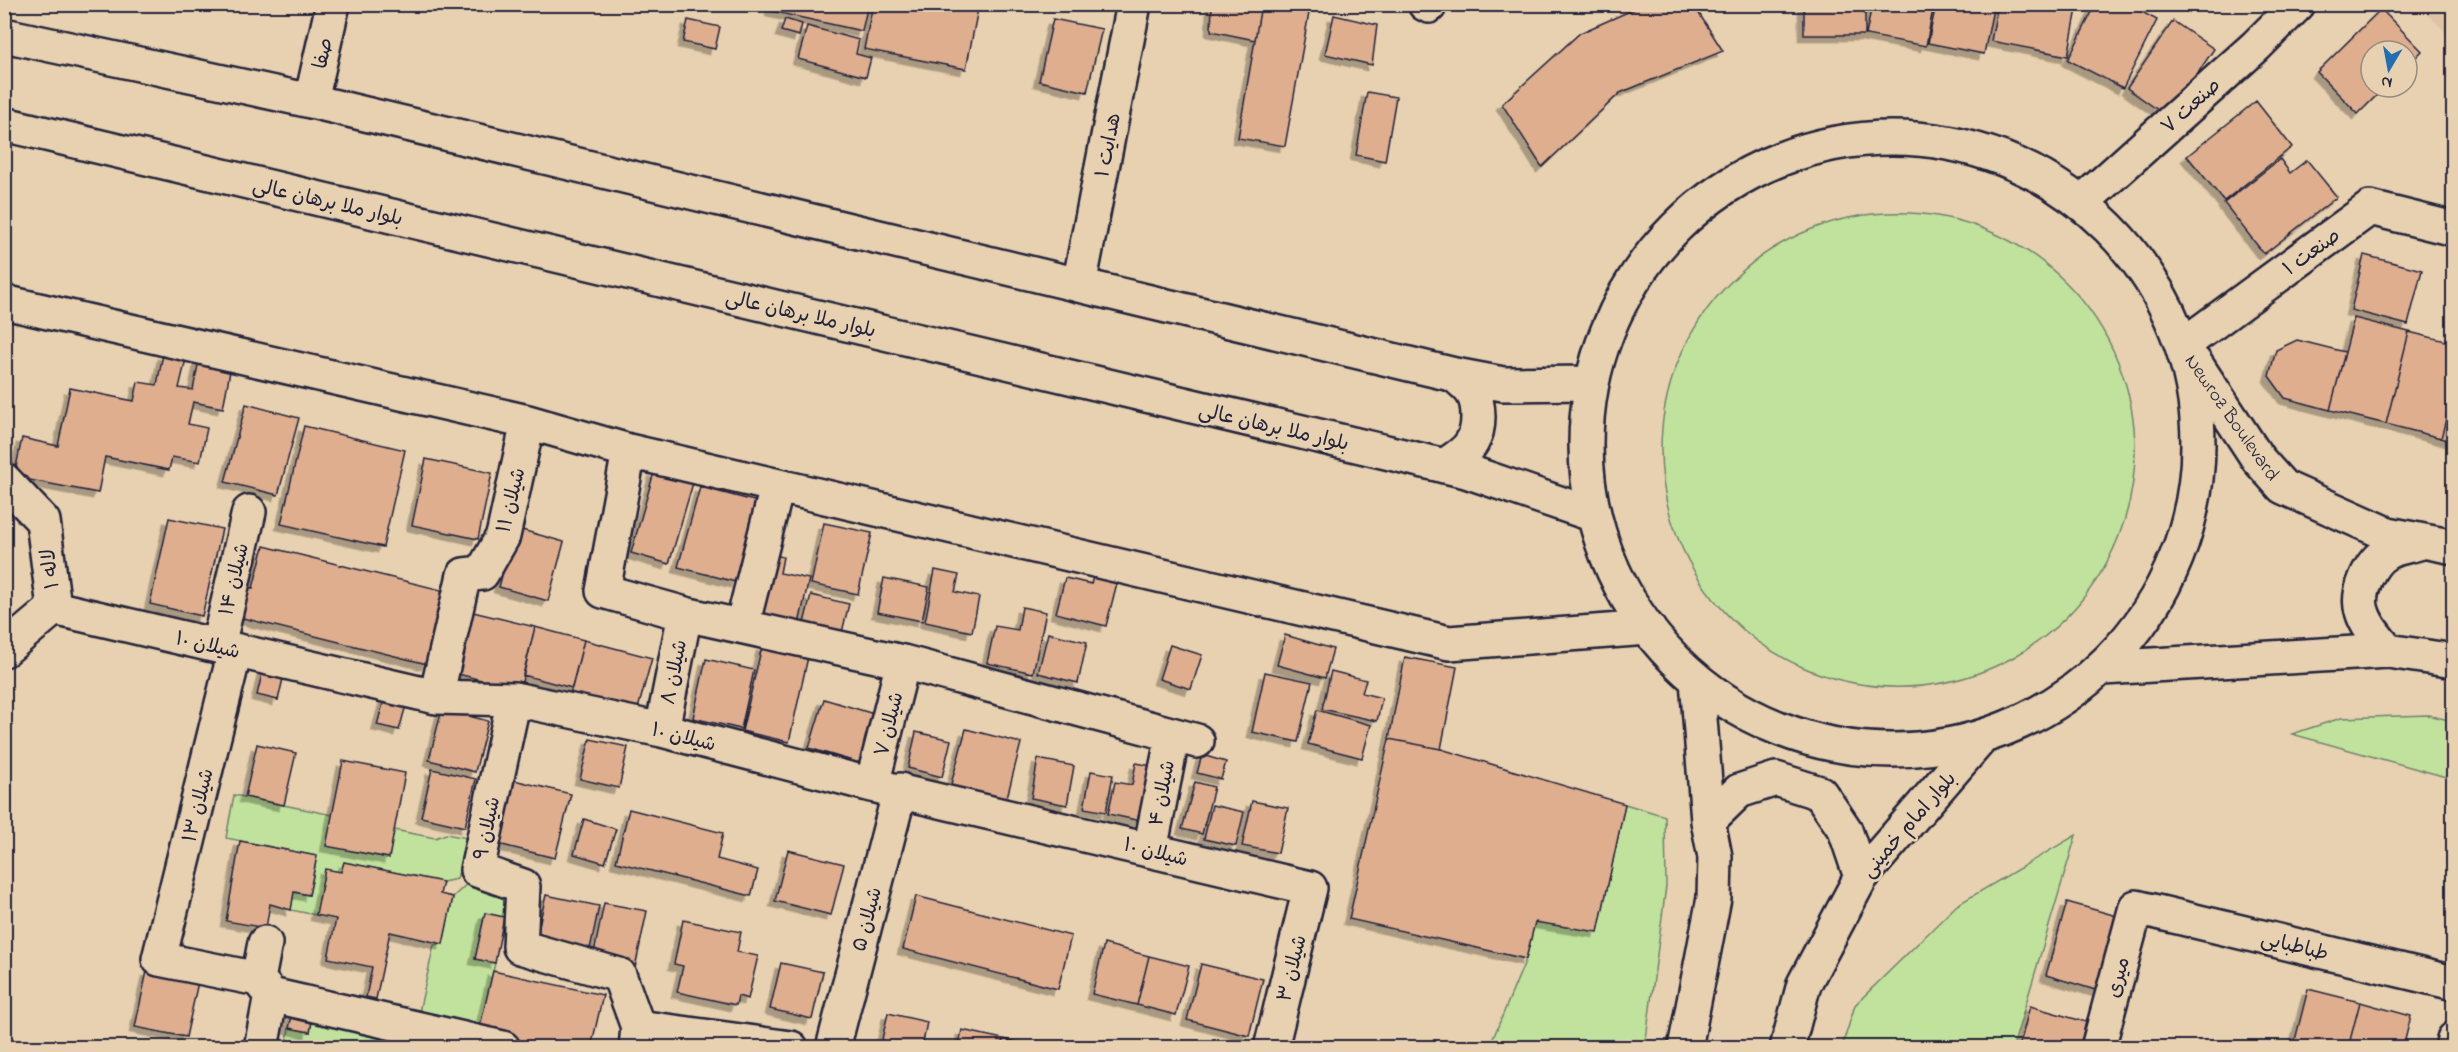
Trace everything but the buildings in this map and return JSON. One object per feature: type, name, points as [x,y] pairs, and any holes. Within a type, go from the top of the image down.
[{"type":"street","name":"صفا","points":[[311,101],[333,4]]},
{"type":"street","name":"هدایت ۱","points":[[1079,285],[1134,4]]},
{"type":"street","name":"صنعت ۷","points":[[2081,203],[2256,46],[2298,4]]},
{"type":"street","points":[[4,35],[311,101],[1455,375],[1503,384],[1592,383]]},
{"type":"street","name":"بلوار ملا برهان عالی","points":[[4,124],[1466,471],[1594,515]]},
{"type":"street","points":[[1889,139],[1930,141],[1971,149],[2010,162],[2047,180],[2081,203],[2114,233],[2142,267],[2165,304],[2183,345],[2196,401],[2199,460],[2190,518],[2171,573],[2141,624],[2103,668],[2046,709],[1982,737],[1933,748],[1892,750],[1832,744],[1784,730],[1738,709],[1697,680],[1661,646],[1632,606],[1609,562],[1594,515],[1586,471],[1586,427],[1592,383],[1604,340],[1620,302],[1642,267],[1668,235],[1698,207],[1732,183],[1807,150],[1848,142],[1889,139]]},
{"type":"street","name":"صنعت ۱","points":[[2183,345],[2370,208],[2454,229]]},
{"type":"street","points":[[4,302],[528,422],[629,452],[1449,643],[1648,628]]},
{"type":"street","name":"Newroz Boulevard","points":[[2183,345],[2258,459],[2283,487],[2388,534],[2438,545]]},
{"type":"street","points":[[1444,466],[1461,454],[1473,441],[1477,423],[1477,405],[1472,391],[1455,375]]},
{"type":"street","name":"شیلان ۱۱","points":[[436,697],[464,574],[482,573],[503,536],[528,422]]},
{"type":"street","points":[[629,452],[603,591],[685,614],[903,662]]},
{"type":"street","name":"لاله ۱","points":[[4,480],[44,522],[54,608],[4,650]]},
{"type":"street","points":[[742,626],[777,487]]},
{"type":"street","name":"شیلان ۱۴","points":[[227,649],[249,512]]},
{"type":"street","points":[[2388,651],[2370,628],[2361,609],[2363,585],[2370,567],[2386,553],[2438,545]]},
{"type":"street","name":"شیلان ۱۰","points":[[54,608],[436,697],[514,699],[662,730],[886,788],[1310,888]]},
{"type":"street","name":"شیلان ۸","points":[[662,730],[685,614]]},
{"type":"street","name":"شیلان ۱۳","points":[[227,649],[159,959],[265,987]]},
{"type":"street","points":[[2103,668],[2388,651],[2454,661]]},
{"type":"street","name":"شیلان ۴","points":[[903,662],[1185,738],[1150,850]]},
{"type":"street","name":"شیلان ۷","points":[[886,788],[903,662]]},
{"type":"street","points":[[1685,1047],[1714,898],[1715,857],[1708,821],[1697,680]]},
{"type":"street","name":"شیلان ۹","points":[[514,699],[477,870],[523,886],[520,947],[619,975],[637,1037]]},
{"type":"street","name":"بلوار امام خمینی","points":[[1787,1047],[1804,984],[1861,877],[1982,737]]},
{"type":"street","points":[[1708,821],[1739,791],[1776,779],[1820,793],[1845,830],[1861,877]]},
{"type":"street","name":"شیلان ۵","points":[[832,1047],[886,788]]},
{"type":"street","name":"شیلان ۳","points":[[1271,1047],[1310,888]]},
{"type":"street","name":"طباطبایی","points":[[2136,907],[2454,983]]},
{"type":"street","name":"میری","points":[[2098,1047],[2136,907]]},
{"type":"street","points":[[261,1047],[265,943]]},
{"type":"street","points":[[265,987],[503,1047]]},
{"type":"street","points":[[637,1037],[791,1047]]},
{"type":"street","points":[[2452,1047],[2454,1039]]},
{"type":"shaded area","points":[[2418,5],[2453,5],[2453,39]]},
{"type":"green space","points":[[1898,213],[1944,217],[1989,231],[2030,253],[2066,282],[2095,318],[2117,359],[2131,404],[2135,450],[2131,496],[2117,541],[2095,582],[2066,618],[2030,647],[1989,669],[1944,683],[1898,687],[1852,683],[1807,669],[1766,647],[1730,618],[1701,582],[1679,541],[1665,496],[1661,450],[1665,404],[1679,359],[1701,318],[1730,282],[1766,253],[1807,231],[1852,217]]},
{"type":"green space","points":[[2428,715],[2453,721],[2453,779],[2292,734],[2341,718]]},
{"type":"green space","points":[[234,795],[333,815],[327,846],[388,858],[394,830],[435,838],[446,834],[467,838],[457,879],[443,882],[344,862],[341,872],[325,869],[316,915],[291,910],[294,892],[309,895],[317,856],[226,838]]},
{"type":"green space","points":[[1625,804],[1665,816],[1666,886],[1645,1047],[1489,1048],[1526,959],[1535,922],[1598,932]]},
{"type":"green space","points":[[2076,835],[2013,1047],[1842,1047],[1855,1005],[1957,905]]},
{"type":"green space","points":[[470,881],[509,891],[508,913],[504,917],[485,913],[475,959],[495,963],[479,1031],[417,1021],[434,945],[443,943],[453,897]]},
{"type":"green space","points":[[313,1016],[381,1029],[378,1047],[286,1048],[289,1028],[310,1032]]}]
